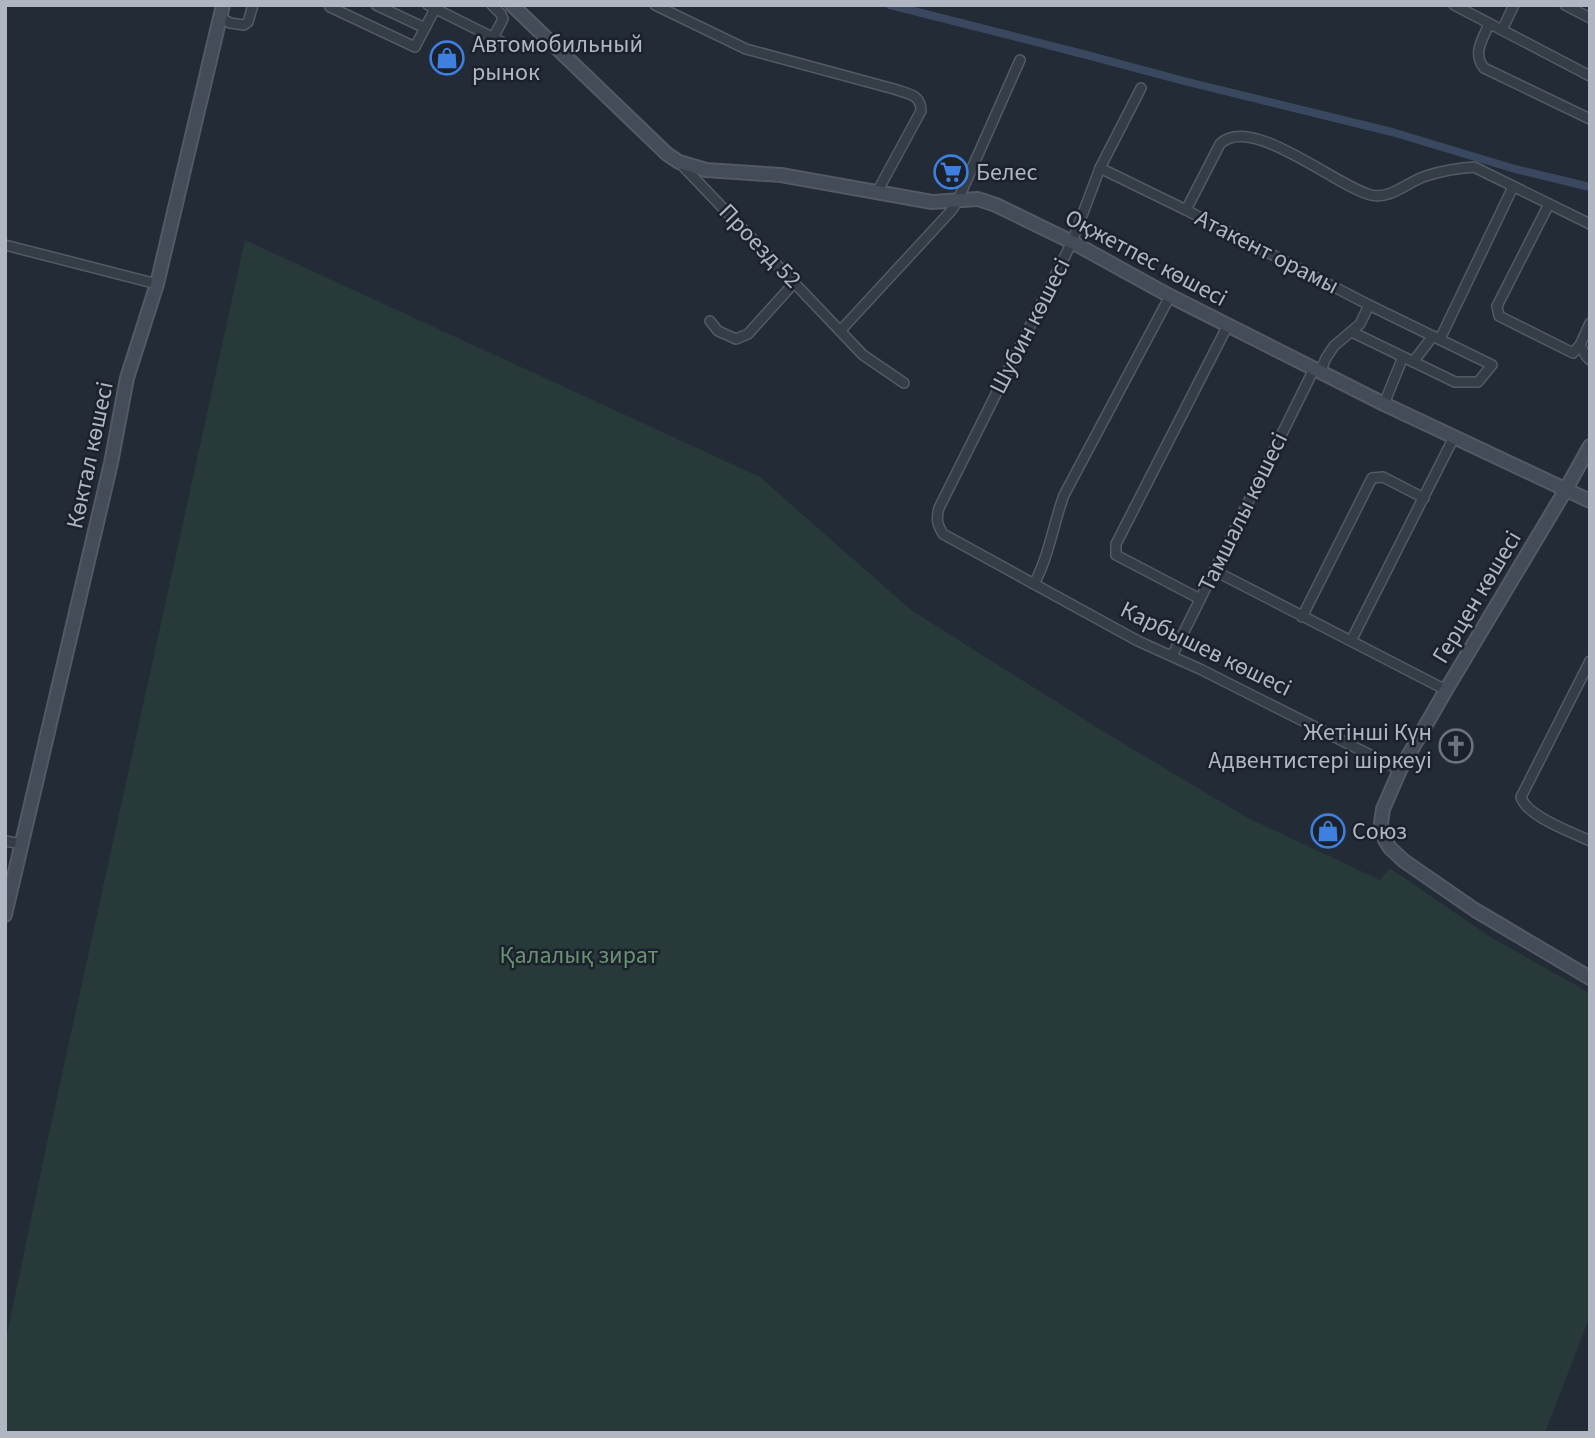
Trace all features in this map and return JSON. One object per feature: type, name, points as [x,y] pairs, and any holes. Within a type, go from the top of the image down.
[{"type":"street","points":[[222,11],[230,23],[244,25],[248,22],[253,5]]},
{"type":"street","points":[[328,5],[415,47],[433,6],[498,40],[503,19],[492,5]]},
{"type":"street","points":[[376,5],[425,28]]},
{"type":"street","name":"Оқжетпес көшесі","points":[[512,5],[667,154],[679,162],[706,170],[781,175],[932,202],[978,199],[986,201],[1072,242],[1170,296],[1384,404],[1590,501]]},
{"type":"street","points":[[655,5],[746,48],[894,89],[917,98],[921,102],[921,111],[877,192]]},
{"type":"street","points":[[1454,5],[1590,76]]},
{"type":"street","points":[[1502,30],[1514,5]]},
{"type":"street","points":[[1565,5],[1590,18]]},
{"type":"street","name":"Көктал көшесі","points":[[5,915],[111,463],[127,378],[157,284],[222,11]]},
{"type":"street","points":[[1489,24],[1478,49],[1478,58],[1484,68],[1590,119]]},
{"type":"street","points":[[841,330],[957,202],[1020,60]]},
{"type":"street","name":"Шубин көшесі","points":[[938,525],[939,508],[1072,242],[1100,168],[1141,88]]},
{"type":"street","points":[[1186,210],[1220,144],[1224,140],[1241,136],[1273,144],[1337,181],[1371,195],[1380,196],[1424,176],[1474,167],[1590,224]]},
{"type":"street","name":"Проезд 52","points":[[679,162],[863,355],[904,383]]},
{"type":"street","name":"Атакент орамы","points":[[1100,168],[1492,365],[1478,382],[1469,383],[1455,382],[1408,359]]},
{"type":"street","points":[[1384,404],[1408,359],[1436,337],[1513,187]]},
{"type":"street","points":[[1549,204],[1497,306],[1499,316],[1576,349],[1590,360]]},
{"type":"street","points":[[5,245],[157,284]]},
{"type":"street","points":[[710,321],[718,331],[736,339],[748,334],[795,282]]},
{"type":"street","points":[[1034,584],[1048,552],[1055,518],[1064,495],[1170,296]]},
{"type":"street","name":"Тамшалы көшесі","points":[[1172,656],[1317,370],[1334,346],[1360,324],[1369,305]]},
{"type":"street","points":[[1576,349],[1590,323]]},
{"type":"street","points":[[1200,599],[1116,555],[1115,549],[1228,325]]},
{"type":"street","points":[[1352,332],[1408,359]]},
{"type":"street","points":[[1351,641],[1454,438]]},
{"type":"street","name":"Герцен көшесі","points":[[1400,770],[1590,446]]},
{"type":"street","points":[[1303,617],[1372,478],[1384,477],[1424,498]]},
{"type":"street","name":"Карбышев көшесі","points":[[938,525],[943,534],[1138,641],[1202,670],[1400,770]]},
{"type":"street","points":[[1215,571],[1446,690]]},
{"type":"street","points":[[1590,661],[1521,797],[1523,804],[1534,813],[1590,841]]},
{"type":"street","points":[[1400,770],[1383,809],[1381,823],[1390,848],[1404,861],[1475,910],[1590,978]]},
{"type":"street","points":[[5,842],[22,844]]},
{"type":"green space","name":"Қалалық зират","points":[[245,240],[760,477],[911,610],[1101,730],[1248,818],[1380,880],[1390,868],[1492,938],[1590,993],[1590,1316],[1545,1433],[5,1433],[5,1344]]},
{"type":"waterway","points":[[890,5],[1392,132],[1515,169],[1590,187]]},
{"type":"place","name":"Автомобильный рынок","points":[[447,58]]},
{"type":"place","name":"Белес","points":[[951,172]]},
{"type":"place","name":"Жетінші Күн Адвентистері шіркеуі","points":[[1456,746]]},
{"type":"place","name":"Союз","points":[[1328,831]]}]
